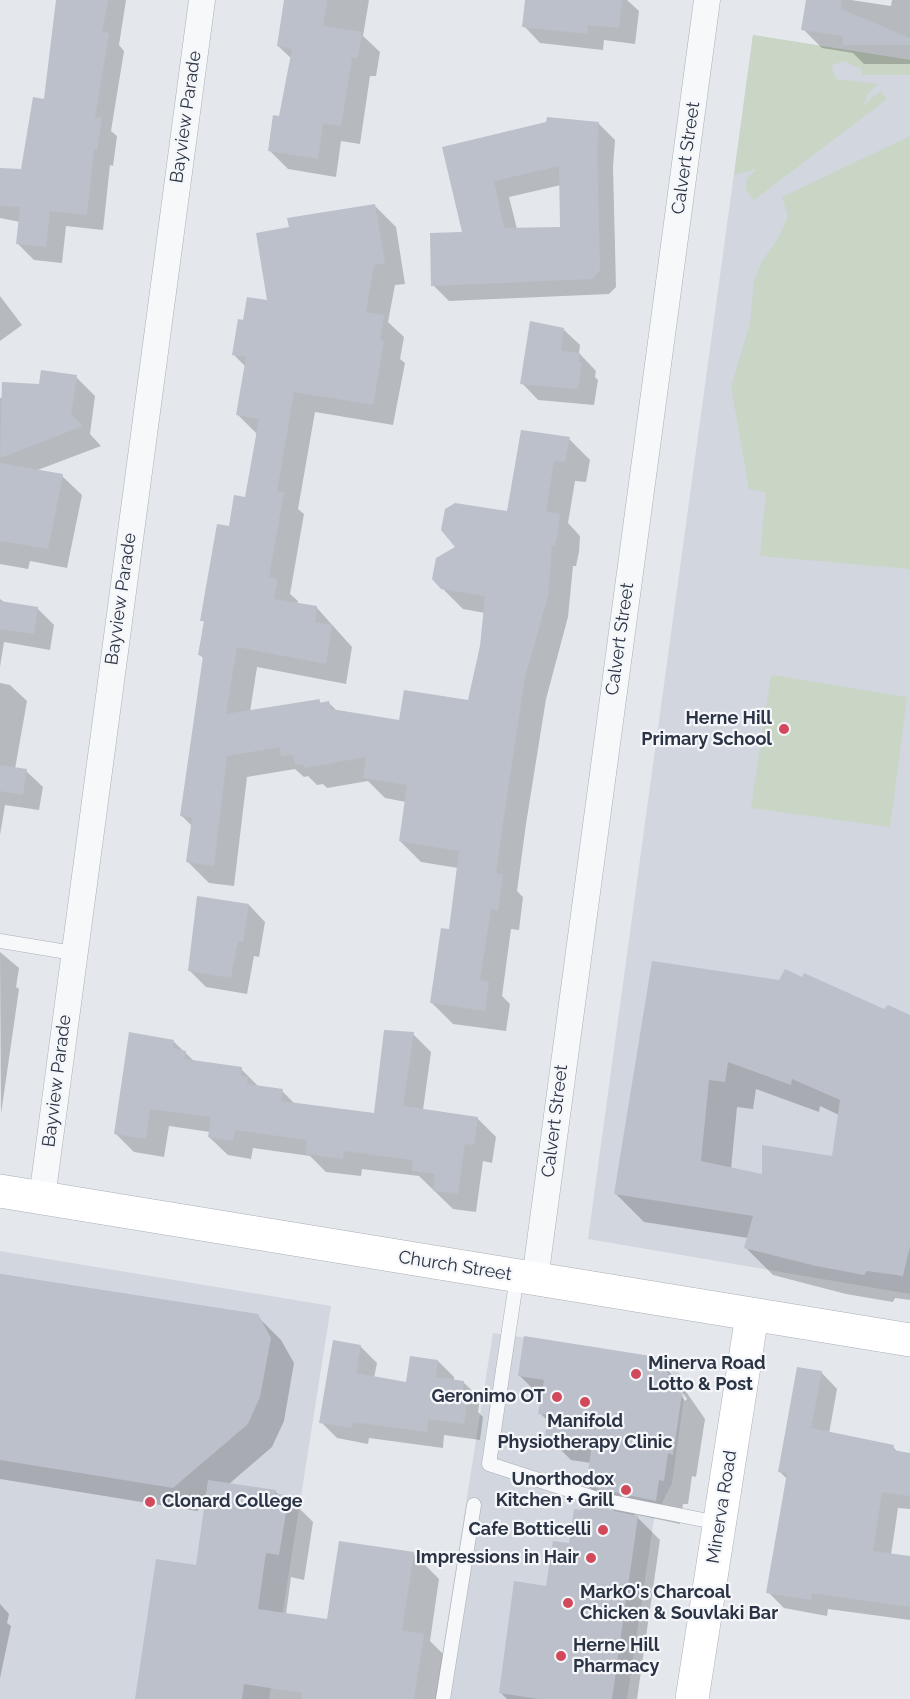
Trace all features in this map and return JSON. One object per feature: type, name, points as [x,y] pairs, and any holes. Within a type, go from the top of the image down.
[{"type":"street","name":"Bayview Parade","points":[[42,1198],[202,0]]},
{"type":"street","name":"Calvert Street","points":[[526,1278],[708,0]]},
{"type":"street","name":"Church Street","points":[[0,1191],[910,1340]]},
{"type":"street","name":"Minerva Road","points":[[692,1699],[752,1315]]},
{"type":"lane","points":[[0,941],[73,953]]},
{"type":"lane","points":[[526,1278],[489,1464],[597,1499],[719,1523]]},
{"type":"lane","points":[[443,1699],[474,1505]]},
{"type":"shaded area","name":"Herne Hill Primary School","points":[[753,35],[910,60],[910,1294],[588,1239]]},
{"type":"shaded area","name":"Clonard College","points":[[0,1251],[331,1306],[269,1699],[0,1699]]},
{"type":"shaded area","points":[[493,1333],[670,1359],[686,1383],[672,1483],[654,1519],[627,1699],[435,1699]]},
{"type":"green space","points":[[753,35],[910,60],[910,75],[862,75],[860,67],[855,67],[846,61],[831,65],[836,79],[878,84],[868,93],[863,106],[880,91],[887,99],[754,200],[746,189],[747,179],[756,169],[734,175]]},
{"type":"green space","points":[[910,136],[910,569],[760,556],[766,492],[749,489],[731,387],[750,324],[754,282],[761,263],[779,237],[788,216],[782,197]]},
{"type":"green space","points":[[771,675],[907,697],[890,827],[751,808]]},
{"type":"building","points":[[56,0],[108,0],[102,32],[109,33],[95,117],[102,118],[97,150],[94,149],[87,215],[50,211],[46,247],[16,244],[20,207],[0,206],[0,168],[21,169],[33,97],[44,99]]},
{"type":"building","points":[[284,0],[327,0],[323,26],[362,32],[358,58],[352,58],[341,126],[323,123],[318,159],[268,151],[273,115],[279,116],[292,49],[277,46]]},
{"type":"building","points":[[525,0],[622,0],[619,28],[588,25],[587,34],[522,27]]},
{"type":"building","points":[[806,0],[842,0],[841,9],[910,38],[910,45],[843,45],[843,36],[801,30]]},
{"type":"building","points":[[547,117],[599,122],[597,150],[600,270],[592,279],[431,286],[430,233],[462,232],[442,147],[546,122]],"holes":[[[559,166],[560,227],[504,228],[494,181]]]},
{"type":"building","points":[[375,204],[385,263],[374,265],[366,312],[384,315],[380,340],[384,341],[373,405],[294,392],[277,491],[284,492],[269,577],[278,579],[274,599],[317,606],[315,622],[332,625],[326,664],[237,647],[226,714],[320,699],[319,703],[329,701],[331,709],[399,720],[404,690],[468,700],[480,646],[485,596],[441,589],[432,579],[436,558],[455,547],[441,530],[445,509],[455,503],[507,511],[521,430],[570,437],[565,462],[554,461],[546,511],[560,514],[558,531],[555,546],[552,545],[548,596],[525,677],[496,873],[503,875],[498,910],[491,909],[480,980],[489,982],[485,1011],[430,1003],[441,928],[449,929],[459,851],[399,841],[407,785],[363,778],[366,757],[304,768],[303,764],[295,765],[293,755],[281,756],[280,747],[227,756],[214,866],[186,862],[192,818],[180,816],[203,656],[198,655],[204,621],[200,621],[217,524],[229,526],[234,495],[245,497],[259,419],[236,415],[246,357],[232,355],[238,319],[243,320],[247,297],[267,300],[256,233],[289,227],[287,218]]},
{"type":"building","points":[[530,321],[564,328],[561,351],[580,353],[579,362],[582,362],[578,389],[520,384]]},
{"type":"building","points":[[41,370],[77,375],[71,414],[83,426],[0,458],[2,382],[39,384]]},
{"type":"building","points":[[0,463],[63,474],[48,549],[0,541]]},
{"type":"building","points":[[0,601],[38,607],[34,634],[0,629]]},
{"type":"building","points":[[0,765],[27,769],[23,795],[0,791]]},
{"type":"building","points":[[197,896],[249,904],[243,942],[238,941],[231,978],[188,971]]},
{"type":"building","points":[[652,961],[779,980],[785,969],[802,977],[804,973],[884,1009],[888,1005],[910,1015],[910,1246],[903,1276],[867,1271],[864,1275],[744,1248],[753,1216],[614,1194]],"holes":[[[728,1062],[791,1085],[792,1079],[840,1100],[832,1156],[762,1145],[762,1174],[701,1161],[709,1080],[725,1082]]]},
{"type":"building","points":[[384,1030],[414,1032],[403,1106],[478,1117],[474,1145],[465,1144],[458,1194],[433,1191],[435,1174],[412,1171],[413,1160],[344,1151],[343,1159],[306,1154],[307,1140],[235,1130],[233,1141],[208,1137],[211,1117],[150,1109],[146,1139],[114,1134],[129,1032],[174,1040],[173,1048],[186,1051],[185,1059],[242,1067],[241,1076],[248,1077],[247,1084],[283,1089],[281,1101],[374,1113]]},
{"type":"building","points":[[0,1274],[258,1314],[271,1338],[260,1397],[248,1424],[173,1488],[0,1460]]},
{"type":"building","points":[[524,1336],[657,1357],[682,1394],[673,1455],[668,1453],[664,1481],[659,1480],[656,1501],[586,1486],[592,1444],[545,1437],[548,1415],[538,1414],[544,1380],[518,1376]]},
{"type":"building","points":[[333,1340],[361,1345],[356,1373],[406,1382],[410,1356],[438,1360],[436,1377],[464,1381],[462,1398],[468,1399],[464,1424],[428,1419],[427,1432],[353,1422],[352,1428],[319,1423]]},
{"type":"building","points":[[797,1367],[822,1371],[811,1428],[894,1445],[893,1450],[910,1453],[910,1496],[882,1492],[873,1551],[910,1556],[910,1607],[812,1593],[811,1600],[766,1593],[787,1473],[778,1472]]},
{"type":"building","points":[[208,1480],[276,1490],[275,1494],[289,1495],[279,1555],[266,1553],[258,1609],[327,1619],[339,1541],[414,1552],[402,1630],[424,1634],[414,1699],[301,1699],[302,1693],[244,1684],[242,1699],[135,1699],[156,1559],[196,1565]]},
{"type":"building","points":[[582,1504],[638,1516],[612,1699],[539,1699],[499,1693],[514,1581],[546,1586],[553,1541],[569,1543],[574,1509],[581,1510]]},
{"type":"place","name":"Herne Hill Primary School","points":[[784,729]]},
{"type":"place","name":"Minerva Road Lotto & Post","points":[[636,1374]]},
{"type":"place","name":"Geronimo OT","points":[[557,1397]]},
{"type":"place","name":"Manifold Physiotherapy Clinic","points":[[585,1402]]},
{"type":"place","name":"Unorthodox Kitchen + Grill","points":[[626,1490]]},
{"type":"place","name":"Clonard College","points":[[150,1502]]},
{"type":"place","name":"Cafe Botticelli","points":[[603,1530]]},
{"type":"place","name":"Impressions in Hair","points":[[591,1558]]},
{"type":"place","name":"MarkO's Charcoal Chicken & Souvlaki Bar","points":[[568,1603]]},
{"type":"place","name":"Herne Hill Pharmacy","points":[[561,1656]]}]
